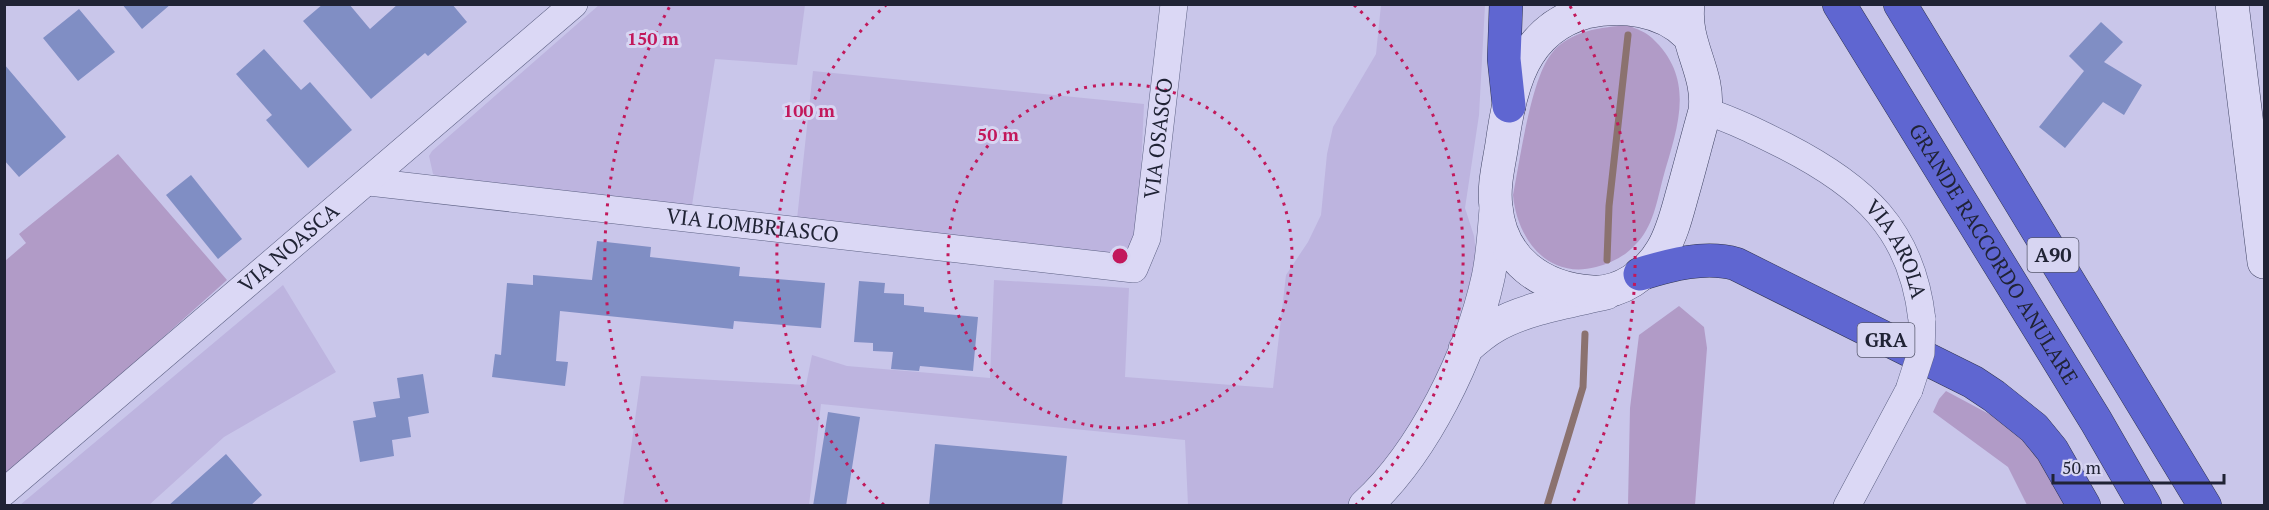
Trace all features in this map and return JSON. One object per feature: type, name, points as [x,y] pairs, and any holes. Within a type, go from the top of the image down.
[{"type":"highway","points":[[1506,4],[1504,59],[1509,106]]},
{"type":"highway","name":"A90","points":[[1900,4],[2205,506]]},
{"type":"highway","name":"GRANDE RACCORDO ANULARE","points":[[1844,12],[2096,421],[2145,506]]},
{"type":"highway","name":"GRA","points":[[1640,274],[1682,263],[1720,261],[1736,264],[1900,348],[1973,382],[2017,412],[2034,428],[2052,450],[2084,506]]},
{"type":"main road","points":[[2232,4],[2265,262]]},
{"type":"main road","points":[[1365,506],[1387,483],[1417,444],[1444,397],[1465,348],[1487,280],[1493,244],[1496,187],[1509,106],[1519,71],[1538,40],[1563,21],[1599,8],[1646,11],[1672,22],[1688,20],[1704,78],[1707,99],[1668,240],[1662,251],[1630,282],[1606,293],[1510,319],[1497,325],[1465,348]]},
{"type":"main road","points":[[1496,209],[1511,249],[1534,274],[1542,280],[1570,290],[1606,293]]},
{"type":"street","name":"VIA NOASCA","points":[[4,492],[369,182],[574,4]]},
{"type":"street","name":"VIA OSASCO","points":[[1134,269],[1147,238],[1174,4]]},
{"type":"street","name":"VIA AROLA","points":[[1705,111],[1740,124],[1832,172],[1866,200],[1887,223],[1907,255],[1917,285],[1922,320],[1921,352],[1909,390],[1847,506]]},
{"type":"street","name":"VIA LOMBRIASCO","points":[[369,182],[1134,269]]},
{"type":"shaded area","points":[[599,5],[805,5],[797,65],[715,59],[692,205],[446,179],[433,174],[429,156],[432,151]]},
{"type":"shaded area","points":[[1381,5],[1485,5],[1479,115],[1465,208],[1474,236],[1477,259],[1453,337],[1412,439],[1351,505],[1188,505],[1185,440],[821,404],[809,505],[623,506],[641,376],[806,385],[812,355],[847,366],[990,378],[994,280],[1129,288],[1125,377],[1273,388],[1286,275],[1308,242],[1321,215],[1327,154],[1333,127],[1376,54]]},
{"type":"shaded area","points":[[1628,25],[1652,38],[1666,54],[1675,71],[1680,105],[1674,141],[1654,214],[1641,238],[1626,253],[1607,264],[1579,269],[1563,267],[1550,262],[1528,241],[1521,227],[1513,195],[1532,100],[1545,65],[1559,46],[1577,35],[1608,27]]},
{"type":"shaded area","points":[[813,71],[1144,104],[1138,232],[1131,246],[1119,252],[1102,255],[797,219]]},
{"type":"shaded area","points":[[118,154],[227,280],[5,479],[5,261],[26,243],[19,234]]},
{"type":"shaded area","points":[[283,285],[336,372],[224,437],[149,505],[20,505]]},
{"type":"shaded area","points":[[1679,306],[1704,327],[1707,348],[1695,505],[1628,505],[1630,408],[1639,335]]},
{"type":"shaded area","points":[[1946,391],[2034,438],[2072,505],[2027,505],[2008,467],[1933,412]]},
{"type":"building","points":[[122,4],[171,4],[142,29]]},
{"type":"building","points":[[323,4],[349,4],[370,29],[398,4],[452,4],[467,22],[428,56],[425,53],[371,99],[303,21]]},
{"type":"building","points":[[79,9],[115,52],[78,81],[43,38]]},
{"type":"building","points":[[2101,22],[2123,42],[2104,62],[2142,85],[2124,115],[2103,102],[2065,148],[2039,127],[2084,71],[2069,56]]},
{"type":"building","points":[[264,49],[301,90],[310,82],[352,130],[308,168],[266,120],[272,115],[236,74]]},
{"type":"building","points":[[4,64],[66,137],[19,177],[4,160]]},
{"type":"building","points":[[191,175],[242,239],[218,259],[166,195]]},
{"type":"building","points":[[597,241],[651,247],[650,257],[740,267],[739,276],[825,283],[821,328],[734,321],[733,329],[560,311],[556,361],[568,362],[565,386],[492,377],[495,354],[501,355],[507,283],[533,285],[533,275],[592,280]]},
{"type":"building","points":[[859,281],[885,283],[884,293],[904,294],[904,305],[924,307],[924,312],[978,317],[973,371],[920,366],[919,371],[891,369],[893,352],[873,351],[873,343],[854,342]]},
{"type":"building","points":[[423,374],[429,413],[408,417],[411,437],[392,440],[394,456],[360,462],[353,421],[376,417],[373,402],[400,398],[397,378]]},
{"type":"building","points":[[828,412],[860,417],[846,506],[813,506]]},
{"type":"building","points":[[935,444],[1067,456],[1062,506],[929,506]]},
{"type":"building","points":[[226,454],[262,495],[250,506],[168,506]]},
{"type":"waterway","points":[[1607,260],[1609,206],[1628,35]]},
{"type":"waterway","points":[[1547,506],[1583,387],[1585,334]]}]
